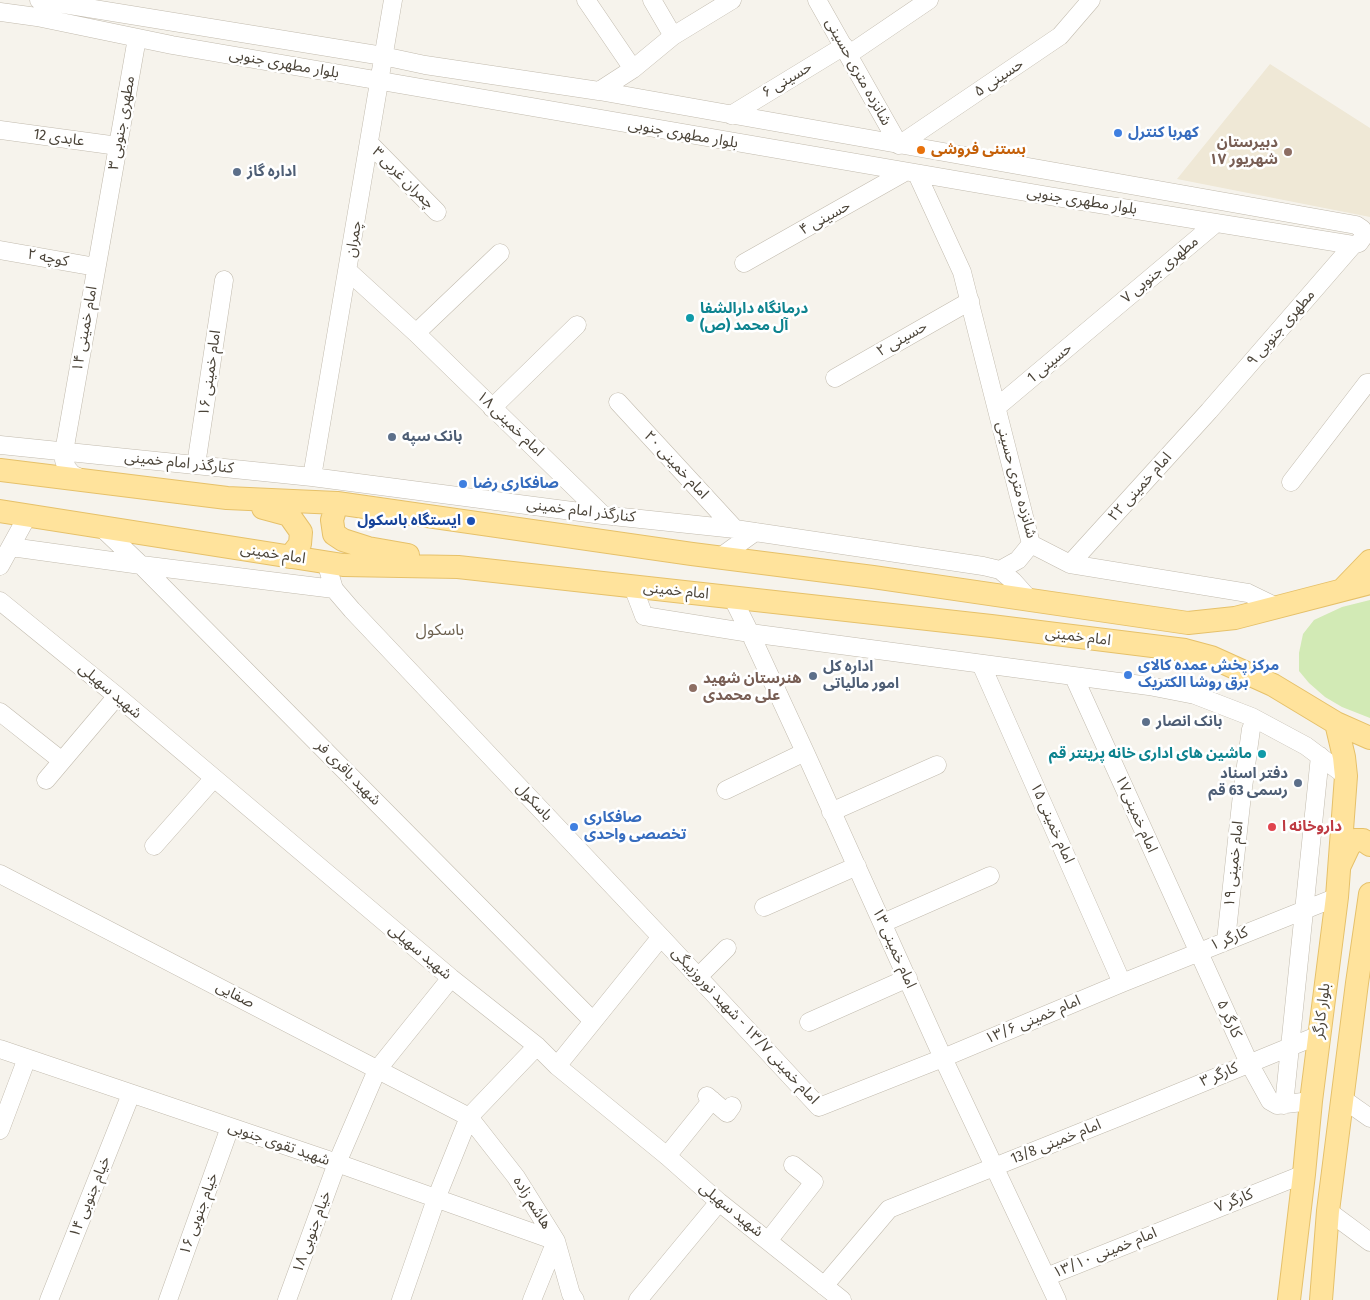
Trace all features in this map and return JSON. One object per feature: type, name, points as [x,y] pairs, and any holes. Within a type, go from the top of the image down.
[{"type":"main road","name":"امام خمینی","points":[[0,470],[227,498],[336,504],[719,558],[873,577],[1188,623],[1234,618],[1279,608],[1370,583]]},
{"type":"main road","points":[[227,498],[289,515],[301,532],[300,544],[290,557]]},
{"type":"main road","points":[[336,504],[332,520],[334,534],[343,540],[368,548],[458,567]]},
{"type":"main road","name":"امام خمینی","points":[[0,511],[343,565],[458,567],[1185,650],[1211,657],[1273,685],[1336,723],[1370,738]]},
{"type":"main road","points":[[1343,589],[1370,561]]},
{"type":"main road","name":"بلوار کارگر","points":[[1289,1300],[1339,866],[1346,776],[1344,757],[1336,723]]},
{"type":"main road","points":[[1339,866],[1349,846],[1355,840],[1363,840],[1370,845]]},
{"type":"main road","name":"بلوار کارگر","points":[[1321,1300],[1328,1211],[1343,1099],[1363,988],[1370,894]]},
{"type":"street","name":"چمران","points":[[312,477],[393,0]]},
{"type":"street","points":[[586,0],[632,69]]},
{"type":"street","points":[[652,0],[673,36]]},
{"type":"street","points":[[600,91],[632,69],[673,36],[732,0]]},
{"type":"street","name":"شانزده متری حسینی","points":[[817,0],[899,145]]},
{"type":"street","name":"حسینی ۶","points":[[731,115],[846,50],[929,0]]},
{"type":"street","name":"حسینی ۵","points":[[899,145],[1060,36],[1091,0]]},
{"type":"street","name":"بلوار مطهری جنوبی","points":[[3,16],[43,18],[137,38],[911,173],[1216,223],[1362,239],[1362,229],[1356,225],[600,91],[425,65],[383,56],[51,1]]},
{"type":"street","name":"مطهری جنوبی ۳","points":[[107,207],[137,38]]},
{"type":"street","points":[[348,75],[360,68],[363,60],[359,52]]},
{"type":"street","points":[[416,87],[410,73],[415,67],[425,65]]},
{"type":"street","name":"عابدی 12","points":[[0,130],[118,146]]},
{"type":"street","name":"چمران غربی ۳","points":[[370,144],[437,212]]},
{"type":"street","name":"شانزده متری حسینی","points":[[911,173],[962,272],[1031,544],[1070,564],[1248,593],[1279,608]]},
{"type":"street","name":"حسینی ۴","points":[[744,263],[911,173]]},
{"type":"street","name":"امام خمینی ۱۴","points":[[64,452],[107,207]]},
{"type":"street","name":"مطهری جنوبی ۷","points":[[1104,318],[1216,223]]},
{"type":"street","name":"مطهری جنوبی ۹","points":[[1209,411],[1362,239]]},
{"type":"street","name":"کوچه ۲","points":[[0,250],[96,267]]},
{"type":"street","points":[[416,333],[500,253]]},
{"type":"street","name":"امام خمینی ۱۸","points":[[348,271],[416,333],[603,515]]},
{"type":"street","name":"امام خمینی ۱۶","points":[[196,465],[224,280]]},
{"type":"street","name":"حسینی ۲","points":[[835,378],[970,300]]},
{"type":"street","name":"حسینی 1","points":[[997,407],[1104,318]]},
{"type":"street","points":[[492,408],[577,325]]},
{"type":"street","points":[[1291,482],[1367,383],[1370,383]]},
{"type":"street","name":"امام خمینی ۲۰","points":[[618,402],[735,529]]},
{"type":"street","name":"امام خمینی ۲۲","points":[[1070,564],[1209,411]]},
{"type":"street","points":[[0,430],[7,446]]},
{"type":"street","name":"کنارگذر امام خمینی","points":[[7,446],[312,477],[603,515],[735,529],[1000,570]]},
{"type":"street","points":[[64,452],[67,468],[72,474],[84,480]]},
{"type":"street","points":[[0,566],[28,515]]},
{"type":"street","name":"شهید باقری فر","points":[[101,527],[593,1020]]},
{"type":"street","points":[[719,558],[755,532]]},
{"type":"street","points":[[1030,600],[1000,570],[1018,560],[1031,544]]},
{"type":"street","points":[[10,547],[334,589]]},
{"type":"street","name":"باسکول","points":[[326,562],[334,589],[660,937]]},
{"type":"street","points":[[633,587],[644,616],[750,633],[1149,686],[1195,696],[1252,717],[1306,746],[1346,776]]},
{"type":"street","name":"امام خمینی ۱۳","points":[[732,597],[883,922],[993,1167],[1056,1300]]},
{"type":"street","name":"شهید سهیلی","points":[[0,601],[117,696],[451,978],[537,1046],[557,1066],[667,1156],[719,1202],[842,1300]]},
{"type":"street","name":"امام خمینی ۱۵","points":[[982,664],[1122,982]]},
{"type":"street","name":"امام خمینی۱۷","points":[[1074,677],[1199,951]]},
{"type":"street","points":[[46,780],[117,696]]},
{"type":"street","points":[[0,712],[62,761]]},
{"type":"street","name":"امام خمینی ۱۹","points":[[1226,940],[1250,729]]},
{"type":"street","points":[[726,790],[805,752]]},
{"type":"street","points":[[1311,1101],[1284,1105],[1320,756]]},
{"type":"street","points":[[831,812],[937,765]]},
{"type":"street","points":[[154,846],[214,778]]},
{"type":"street","points":[[764,907],[857,866]]},
{"type":"street","name":"صفایی","points":[[0,874],[469,1117]]},
{"type":"street","points":[[883,922],[990,876]]},
{"type":"street","name":"کارگر ۱","points":[[1122,982],[1336,897]]},
{"type":"street","points":[[557,1066],[660,937]]},
{"type":"street","name":"امام خمینی ۱۳/۷ - شهید نوروزبیگی","points":[[660,937],[819,1107],[943,1058]]},
{"type":"street","points":[[698,977],[727,948]]},
{"type":"street","name":"کارگر ۵","points":[[1199,951],[1249,1063],[1270,1101],[1277,1105],[1284,1105]]},
{"type":"street","name":"خیام جنوبی ۱۸","points":[[287,1300],[337,1163],[378,1070],[451,978]]},
{"type":"street","points":[[809,1022],[908,978]]},
{"type":"street","name":"امام خمینی ۱۳/۶","points":[[943,1058],[1122,982]]},
{"type":"street","name":"کارگر ۳","points":[[1119,1117],[1319,1035]]},
{"type":"street","points":[[401,1300],[436,1199],[469,1117],[537,1046]]},
{"type":"street","name":"شهید تقوی جنوبی","points":[[0,1049],[337,1163],[556,1241]]},
{"type":"street","points":[[0,1130],[27,1058]]},
{"type":"street","name":"خیام جنوبی ۱۴","points":[[49,1300],[131,1094]]},
{"type":"street","points":[[667,1156],[710,1098],[727,1112],[732,1106]]},
{"type":"street","points":[[1343,1099],[1370,1118]]},
{"type":"street","name":"هاشم زاده","points":[[469,1117],[516,1178],[556,1241],[571,1294],[575,1300]]},
{"type":"street","name":"امام خمینی 13/8","points":[[824,1286],[889,1209],[1119,1117]]},
{"type":"street","name":"خیام جنوبی ۱۶","points":[[168,1300],[230,1127]]},
{"type":"street","points":[[768,1240],[814,1182],[793,1165]]},
{"type":"street","name":"کارگر ۷","points":[[1164,1229],[1304,1174]]},
{"type":"street","points":[[638,1300],[719,1202]]},
{"type":"street","points":[[1328,1211],[1370,1242]]},
{"type":"street","name":"امام خمینی ۱۳/۱۰","points":[[1046,1277],[1164,1229]]},
{"type":"street","points":[[532,1300],[556,1241]]},
{"type":"shaded area","points":[[1270,64],[1370,128],[1370,217],[1177,179]]},
{"type":"green space","points":[[1370,600],[1370,718],[1342,707],[1325,697],[1309,683],[1299,671],[1299,653],[1303,634],[1314,620],[1342,607]]},
{"type":"place","name":"کهربا کنترل","points":[[1118,133]]},
{"type":"place","name":"بستنی فروشی","points":[[921,150]]},
{"type":"place","name":"دبیرستان ۱۷ شهریور","points":[[1288,152]]},
{"type":"place","name":"اداره گاز","points":[[237,172]]},
{"type":"place","name":"درمانگاه دارالشفا آل محمد (ص)","points":[[690,318]]},
{"type":"place","name":"بانک سپه","points":[[392,437]]},
{"type":"place","name":"صافکاری رضا","points":[[463,484]]},
{"type":"place","name":"ایستگاه باسکول","points":[[471,521]]},
{"type":"place","name":"مرکز پخش عمده کالای برق روشا الکتریک","points":[[1128,675]]},
{"type":"place","name":"اداره کل امور مالیاتی","points":[[813,676]]},
{"type":"place","name":"هنرستان شهید علی محمدی","points":[[693,688]]},
{"type":"place","name":"بانک انصار","points":[[1146,722]]},
{"type":"place","name":"ماشین های اداری خانه پرینتر قم","points":[[1262,754]]},
{"type":"place","name":"دفتر اسناد رسمی 63 قم","points":[[1298,783]]},
{"type":"place","name":"صافکاری تخصصی واحدی","points":[[574,827]]},
{"type":"place","name":"داروخانه ا","points":[[1272,827]]},
{"type":"district","name":"باسکول","points":[[440,631]]}]
